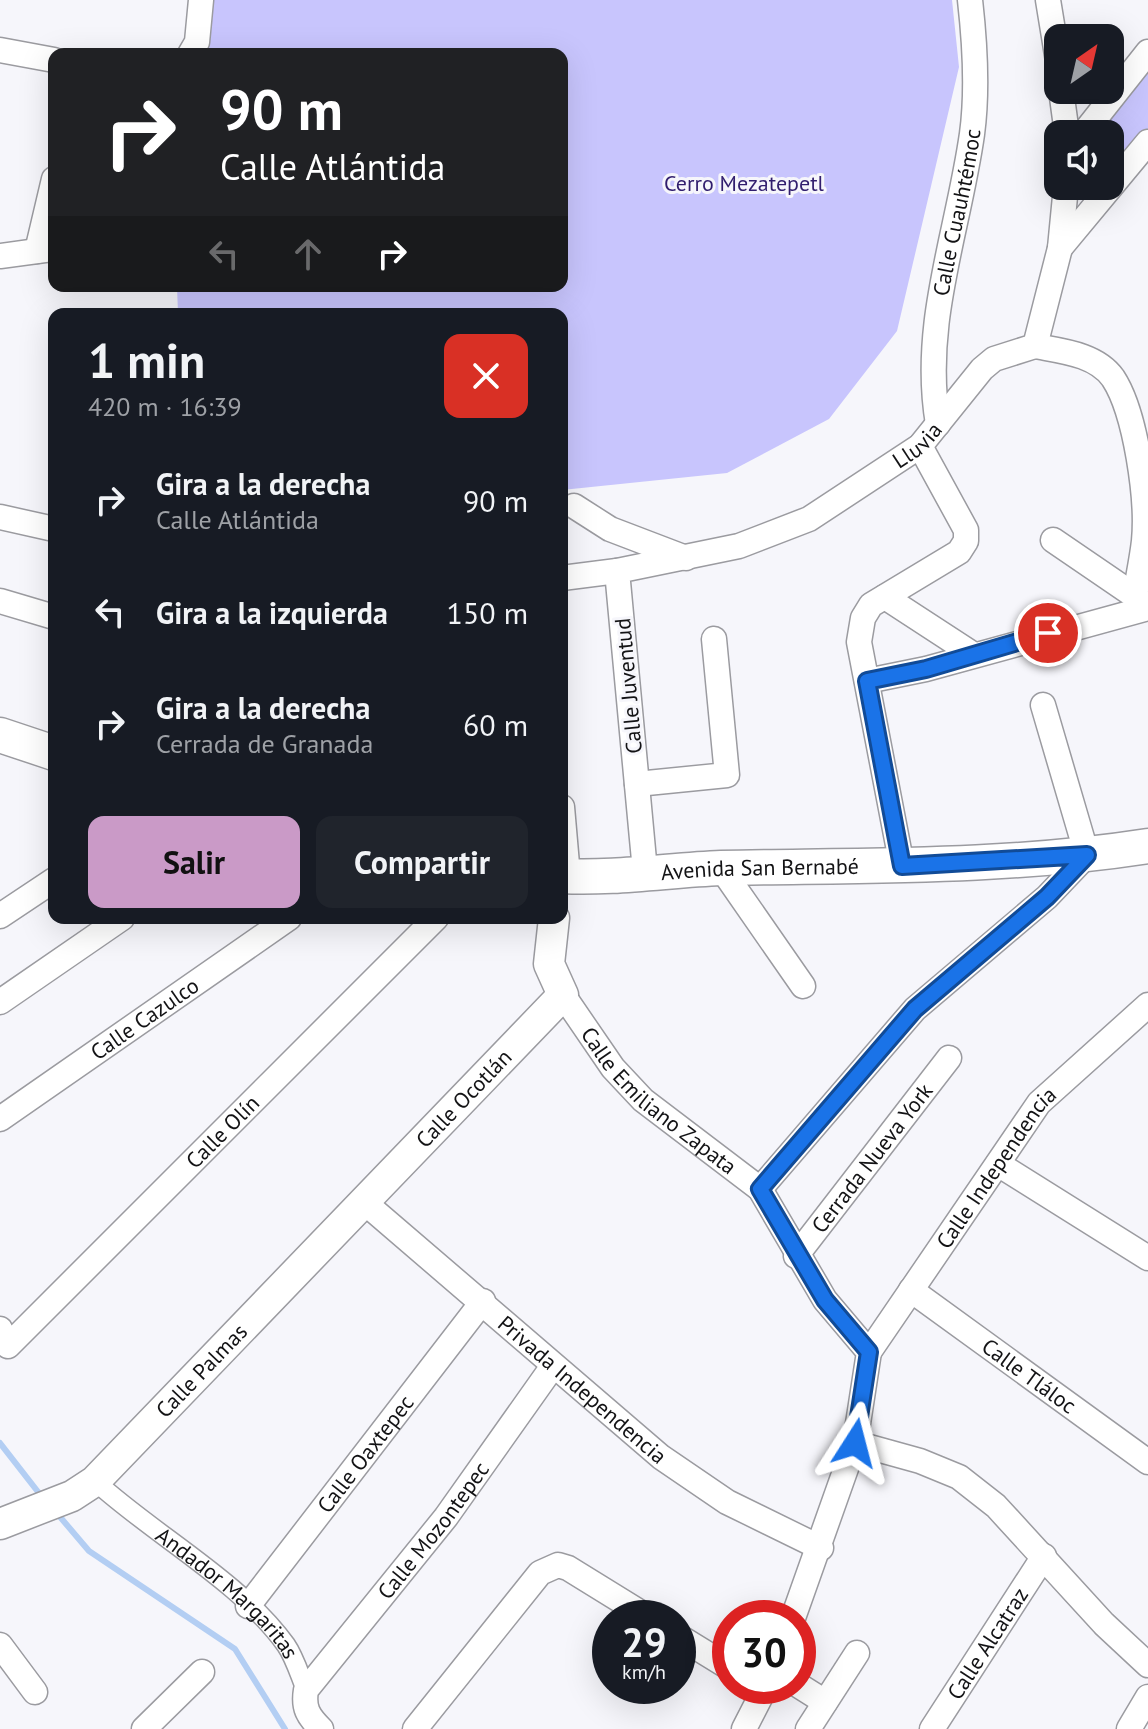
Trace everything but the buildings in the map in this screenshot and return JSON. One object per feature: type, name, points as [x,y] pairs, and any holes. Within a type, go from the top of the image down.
[{"type":"main road","points":[[0,735],[48,751]]},
{"type":"main road","name":"Avenida San Bernabé","points":[[568,881],[645,871],[902,866],[1087,855],[1148,846]]},
{"type":"street","points":[[194,48],[201,0]]},
{"type":"street","name":"Calle Cuauhtémoc","points":[[938,424],[933,395],[933,324],[972,134],[975,74],[970,0]]},
{"type":"street","points":[[1048,0],[1052,24]]},
{"type":"street","points":[[0,50],[48,59]]},
{"type":"street","points":[[1094,120],[1148,52]]},
{"type":"street","points":[[1060,248],[1148,142]]},
{"type":"street","points":[[1065,200],[1060,248],[1035,346],[1090,360],[1112,377],[1132,426],[1144,513],[1144,604]]},
{"type":"street","points":[[0,256],[45,250],[48,226]]},
{"type":"street","name":"Lluvia","points":[[686,558],[764,538],[809,519],[920,446],[994,359],[1035,346]]},
{"type":"street","points":[[902,866],[859,642],[863,618],[871,605],[959,552],[966,541],[966,530],[920,446]]},
{"type":"street","points":[[574,506],[610,529],[686,558]]},
{"type":"street","points":[[0,517],[48,528]]},
{"type":"street","points":[[1053,540],[1144,604]]},
{"type":"street","points":[[568,577],[686,558]]},
{"type":"street","name":"Calle Juventud","points":[[617,571],[645,871]]},
{"type":"street","points":[[885,597],[974,655]]},
{"type":"street","points":[[0,601],[48,615]]},
{"type":"street","points":[[867,681],[974,655],[1144,604]]},
{"type":"street","points":[[637,784],[727,775],[729,768],[714,639]]},
{"type":"street","points":[[760,1189],[915,1009],[1047,897],[1087,855],[1043,705]]},
{"type":"street","points":[[721,868],[803,986]]},
{"type":"street","points":[[0,916],[48,884]]},
{"type":"street","points":[[0,1002],[113,924]]},
{"type":"street","name":"Calle Cazulco","points":[[0,1119],[280,924]]},
{"type":"street","name":"Calle Olín","points":[[4,1338],[430,924]]},
{"type":"street","name":"Calle Emiliano Zapata","points":[[553,924],[549,964],[563,995],[613,1068],[643,1100],[760,1189],[796,1256],[825,1300],[869,1352]]},
{"type":"street","name":"Calle Ocotlán","points":[[364,1202],[563,995]]},
{"type":"street","name":"Calle Independencia","points":[[869,1352],[1051,1089],[1148,1005]]},
{"type":"street","name":"Cerrada Nueva York","points":[[796,1256],[949,1058]]},
{"type":"street","points":[[998,1164],[1148,1258]]},
{"type":"street","name":"Privada Independencia","points":[[364,1202],[483,1301],[553,1366],[661,1457],[714,1493],[821,1548]]},
{"type":"street","name":"Calle Palmas","points":[[10,1519],[84,1488],[364,1202]]},
{"type":"street","name":"Calle Tláloc","points":[[911,1290],[1148,1462]]},
{"type":"street","name":"Calle Oaxtepec","points":[[248,1606],[483,1301]]},
{"type":"street","points":[[800,1600],[821,1548],[855,1443],[869,1352]]},
{"type":"street","name":"Calle Mozontepec","points":[[306,1690],[446,1517],[553,1366]]},
{"type":"street","points":[[855,1443],[920,1461],[959,1477],[996,1506],[1104,1624],[1148,1665]]},
{"type":"street","name":"Andador Margaritas","points":[[84,1488],[248,1606],[287,1646],[306,1690],[304,1704],[309,1717],[321,1729]]},
{"type":"street","name":"Calle Alcatraz","points":[[932,1729],[1044,1556]]},
{"type":"street","points":[[415,1729],[540,1573],[549,1567],[568,1568],[620,1600]]},
{"type":"street","points":[[0,1645],[35,1692]]},
{"type":"street","points":[[808,1729],[857,1653]]},
{"type":"street","points":[[144,1729],[202,1672]]},
{"type":"street","points":[[816,1696],[825,1702]]},
{"type":"street","points":[[1129,1729],[1148,1697]]},
{"type":"street","points":[[744,1729],[755,1704]]},
{"type":"green space","name":"Cerro Mezatepetl","points":[[191,0],[952,0],[959,67],[897,331],[829,419],[727,473],[568,489],[568,308],[178,308],[177,292],[568,292],[568,48],[184,48]]},
{"type":"green space","points":[[1148,68],[1148,138],[1124,170],[1124,120],[1108,120],[1120,104],[1124,104],[1124,99]]},
{"type":"green space","points":[[1084,200],[1101,200],[1082,225]]},
{"type":"waterway","points":[[0,1443],[42,1497]]},
{"type":"waterway","points":[[55,1511],[89,1551],[235,1649],[285,1729]]},
{"type":"route","points":[[855,1443],[869,1352],[825,1300],[796,1256],[760,1189],[915,1009],[1047,897],[1087,855],[902,866],[867,681],[926,669],[1048,633]]}]
